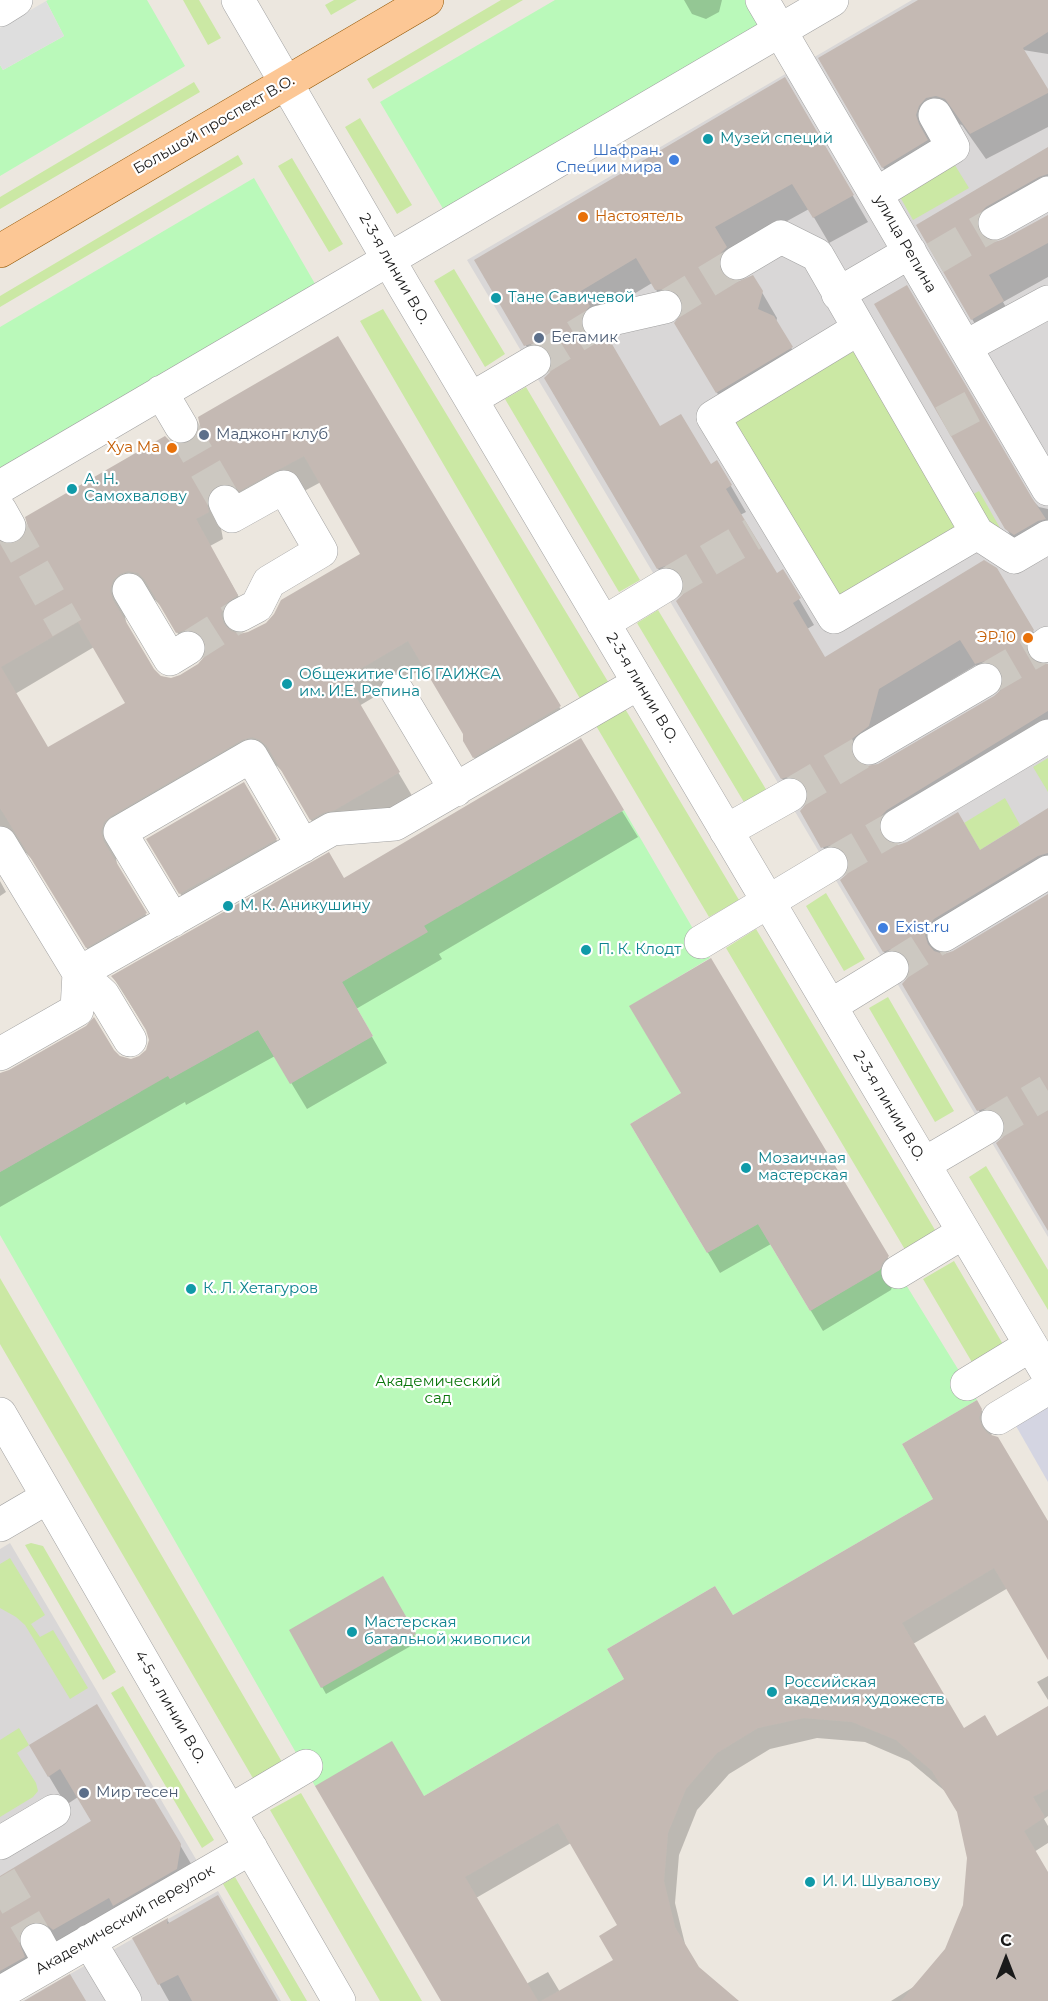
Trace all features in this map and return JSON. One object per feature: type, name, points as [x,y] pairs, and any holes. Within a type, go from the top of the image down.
[{"type":"main road","name":"Большой проспект В.О.","points":[[0,251],[427,0]]},
{"type":"street","points":[[0,10],[16,0]]},
{"type":"street","name":"2-3-я линии В.О.","points":[[238,0],[603,623],[1048,1374]]},
{"type":"street","name":"улица Репина","points":[[762,0],[876,194],[921,259],[965,347],[986,399],[1048,489]]},
{"type":"street","points":[[0,487],[832,0]]},
{"type":"street","points":[[876,194],[953,147],[935,115]]},
{"type":"street","points":[[995,223],[1048,193]]},
{"type":"street","points":[[737,263],[781,237],[817,255],[858,329],[932,429],[977,533],[1014,557],[1048,537]]},
{"type":"street","points":[[838,294],[921,259]]},
{"type":"street","points":[[965,347],[1048,302]]},
{"type":"street","points":[[599,322],[665,307]]},
{"type":"street","points":[[858,329],[713,417],[764,527],[834,617],[977,533]]},
{"type":"street","points":[[471,399],[534,362]]},
{"type":"street","points":[[161,392],[181,426]]},
{"type":"street","points":[[225,502],[232,516],[284,487],[321,551],[269,582],[257,606],[240,615]]},
{"type":"street","points":[[603,623],[666,585]]},
{"type":"street","points":[[129,590],[170,659],[188,648]]},
{"type":"street","points":[[869,748],[986,680]]},
{"type":"street","points":[[79,973],[332,829],[395,824],[639,683]]},
{"type":"street","points":[[397,691],[456,790]]},
{"type":"street","points":[[897,826],[1048,736]]},
{"type":"street","points":[[173,920],[120,832],[251,756],[303,846]]},
{"type":"street","points":[[726,831],[790,795]]},
{"type":"street","points":[[0,843],[79,973],[103,995],[130,1040]]},
{"type":"street","points":[[701,942],[831,864]]},
{"type":"street","points":[[944,935],[1048,872]]},
{"type":"street","points":[[830,1006],[892,968]]},
{"type":"street","points":[[0,1054],[76,1010],[79,973]]},
{"type":"street","points":[[924,1164],[987,1127]]},
{"type":"street","points":[[898,1272],[964,1232]]},
{"type":"street","points":[[967,1384],[1031,1346]]},
{"type":"street","points":[[998,1418],[1048,1388]]},
{"type":"street","name":"4-5-я линии В.О.","points":[[0,1414],[339,2001]]},
{"type":"street","points":[[0,1525],[48,1497]]},
{"type":"street","points":[[230,1811],[306,1766]]},
{"type":"street","points":[[0,1843],[54,1811]]},
{"type":"street","name":"Академический переулок","points":[[4,1995],[43,1952],[89,1941],[251,1848]]},
{"type":"street","points":[[89,1941],[125,2001]]},
{"type":"shaded area","points":[[912,0],[1048,0],[1048,1237],[467,260]]},
{"type":"shaded area","points":[[46,1],[64,36],[3,70],[0,65],[0,28]]},
{"type":"shaded area","points":[[1048,1407],[1048,1482],[1016,1426]]},
{"type":"shaded area","points":[[10,1543],[200,1866],[0,1980],[0,1549]]},
{"type":"shaded area","points":[[218,1891],[281,2001],[22,2001]]},
{"type":"green space","points":[[147,0],[185,66],[0,176],[0,65],[3,70],[64,36],[46,1]]},
{"type":"green space","points":[[183,0],[199,0],[221,38],[208,45]]},
{"type":"green space","points":[[334,0],[357,0],[331,15],[325,5]]},
{"type":"green space","points":[[501,0],[523,0],[373,89],[367,79]]},
{"type":"green space","points":[[555,0],[748,0],[764,27],[445,212],[380,102]]},
{"type":"green space","points":[[194,82],[200,92],[0,209],[0,197]]},
{"type":"green space","points":[[360,118],[412,205],[397,214],[345,127]]},
{"type":"green space","points":[[238,155],[243,164],[0,307],[0,296]]},
{"type":"green space","points":[[292,158],[343,244],[329,252],[278,166]]},
{"type":"green space","points":[[953,162],[969,188],[913,220],[899,195]]},
{"type":"green space","points":[[254,178],[318,289],[0,474],[0,327]]},
{"type":"green space","points":[[454,269],[505,354],[485,367],[434,281]]},
{"type":"green space","points":[[383,309],[610,685],[582,702],[360,321]]},
{"type":"green space","points":[[854,351],[958,526],[836,598],[732,422]]},
{"type":"green space","points":[[526,387],[640,580],[619,592],[505,399]]},
{"type":"green space","points":[[979,491],[1004,535],[997,533],[968,497]]},
{"type":"green space","points":[[658,610],[770,796],[748,809],[637,623]]},
{"type":"green space","points":[[624,707],[739,900],[709,917],[595,724]]},
{"type":"green space","points":[[1048,758],[1048,792],[1033,767]]},
{"type":"green space","points":[[1005,798],[1020,825],[980,850],[964,823]]},
{"type":"green space","name":"Академический сад","points":[[624,810],[710,958],[630,1006],[681,1093],[630,1124],[707,1253],[758,1224],[810,1311],[892,1262],[977,1400],[902,1444],[933,1499],[733,1615],[715,1586],[607,1649],[624,1679],[424,1796],[315,1786],[0,1235],[0,1172],[140,1092],[161,1063],[170,1079],[258,1030],[291,1083],[373,1036],[342,982],[427,931],[418,916],[450,896],[457,907]]},
{"type":"green space","points":[[826,893],[865,959],[844,971],[806,906]]},
{"type":"green space","points":[[756,929],[938,1235],[907,1253],[726,948]]},
{"type":"green space","points":[[888,997],[954,1111],[935,1122],[869,1008]]},
{"type":"green space","points":[[986,1166],[1048,1270],[1048,1310],[969,1177]]},
{"type":"green space","points":[[954,1261],[1004,1346],[973,1364],[923,1279]]},
{"type":"green space","points":[[0,1278],[282,1762],[254,1780],[0,1344]]},
{"type":"green space","points":[[31,1543],[43,1546],[116,1672],[103,1680],[25,1545]]},
{"type":"green space","points":[[10,1558],[45,1615],[31,1624],[40,1637],[53,1630],[88,1688],[70,1699],[25,1625],[0,1608],[0,1564]]},
{"type":"green space","points":[[123,1686],[214,1840],[202,1848],[111,1693]]},
{"type":"green space","points":[[19,1728],[29,1745],[17,1753],[36,1783],[38,1791],[33,1797],[0,1817],[0,1740]]},
{"type":"green space","points":[[301,1793],[422,2001],[380,2001],[270,1810]]},
{"type":"green space","points":[[235,1877],[307,2001],[291,2001],[223,1884]]},
{"type":"building","points":[[918,0],[1048,0],[1048,32],[1023,48],[1048,89],[1048,93],[970,134],[945,99],[936,96],[926,98],[919,106],[916,115],[928,140],[882,168],[818,58]]},
{"type":"building","points":[[785,77],[854,195],[813,218],[792,184],[715,227],[727,247],[721,253],[718,263],[721,273],[727,279],[737,282],[753,275],[763,291],[758,309],[774,316],[793,347],[716,393],[674,323],[683,312],[683,302],[679,295],[670,289],[655,290],[636,258],[581,291],[590,306],[581,316],[581,327],[593,340],[609,339],[660,426],[681,414],[711,464],[717,460],[732,485],[726,489],[777,573],[783,569],[801,598],[793,603],[825,657],[984,560],[997,568],[1034,630],[1027,638],[1026,649],[1029,658],[1036,663],[1048,664],[1048,711],[887,810],[880,817],[878,827],[887,842],[898,845],[958,812],[980,850],[1048,808],[1048,853],[1038,856],[934,919],[925,935],[934,951],[944,954],[953,951],[1048,894],[1048,1231],[996,1143],[1003,1137],[1006,1127],[1003,1117],[996,1110],[987,1108],[977,1111],[902,984],[909,976],[911,967],[908,959],[900,951],[891,949],[883,952],[840,880],[847,874],[850,864],[847,854],[841,848],[831,845],[821,848],[800,811],[809,796],[806,785],[791,776],[781,779],[676,601],[683,594],[685,584],[682,576],[675,568],[665,566],[657,569],[544,378],[550,372],[553,362],[550,352],[543,345],[534,343],[524,346],[474,260]],"holes":[[[960,640],[975,664],[985,661],[995,664],[1001,670],[1004,680],[1001,690],[878,764],[866,766],[857,772],[859,764],[850,749],[852,739],[869,726],[879,689]]]},
{"type":"building","points":[[1048,147],[1048,174],[986,207],[979,214],[976,223],[979,233],[985,239],[995,242],[1048,215],[1048,243],[989,275],[1004,301],[971,320],[916,225]]},
{"type":"building","points":[[907,285],[1046,519],[1014,535],[1005,529],[874,304]]},
{"type":"building","points":[[338,336],[561,706],[473,758],[463,741],[463,734],[408,641],[345,678],[400,772],[335,810],[310,820],[267,746],[252,737],[242,740],[104,822],[101,832],[104,842],[147,913],[86,948],[0,808],[0,542],[9,545],[19,542],[28,527],[25,517],[165,436],[171,442],[181,445],[191,442],[198,435],[200,426],[198,417]],"holes":[[[304,456],[360,554],[281,600],[266,623],[248,632],[239,634],[231,631],[224,624],[221,614],[224,605],[238,595],[196,519],[209,512],[206,500],[209,492],[216,486],[227,483],[235,486],[239,491]],[[128,571],[138,573],[145,580],[176,633],[188,629],[204,638],[207,648],[198,664],[171,678],[161,676],[154,669],[113,600],[110,591],[113,580]],[[78,622],[125,703],[48,747],[1,667]]]},
{"type":"building","points":[[581,738],[624,810],[424,926],[428,932],[342,982],[373,1036],[290,1084],[258,1030],[170,1079],[168,1076],[0,1172],[0,1073],[86,1026],[94,1017],[120,1056],[131,1059],[146,1050],[149,1040],[146,1030],[119,985],[111,976],[329,852],[344,878]]},
{"type":"building","points":[[244,782],[277,839],[179,894],[146,839]]},
{"type":"building","name":"Мозаичная мастерская","points":[[711,958],[889,1256],[882,1263],[880,1270],[810,1311],[758,1224],[707,1253],[630,1124],[681,1093],[629,1006]]},
{"type":"building","name":"Российская академия художеств","points":[[977,1400],[982,1409],[979,1418],[982,1427],[988,1434],[998,1437],[1048,1521],[1048,1660],[994,1568],[902,1623],[964,1728],[985,1715],[997,1736],[1048,1706],[1048,1789],[1033,1797],[1045,1817],[1024,1831],[1048,1872],[1048,2001],[901,2001],[945,1949],[963,1905],[967,1858],[957,1812],[932,1771],[896,1740],[852,1722],[804,1718],[758,1728],[717,1753],[686,1789],[668,1833],[664,1881],[675,1927],[699,1967],[739,2001],[541,2001],[613,1960],[599,1936],[617,1925],[558,1823],[465,1877],[538,2001],[441,2001],[315,1786],[392,1741],[424,1796],[624,1679],[607,1649],[715,1586],[733,1615],[933,1499],[902,1444]]},
{"type":"building","name":"Мастерская батальной живописи","points":[[383,1576],[416,1634],[321,1688],[289,1630]]},
{"type":"building","points":[[97,1704],[181,1844],[177,1869],[113,1906],[109,1898],[53,1930],[38,1921],[28,1924],[21,1930],[18,1939],[25,1957],[0,1971],[0,1876],[91,1821],[60,1769],[48,1777],[29,1745]]},
{"type":"building","points":[[218,1895],[278,2001],[192,2001],[178,1975],[158,1985],[132,1938],[168,1918],[167,1924]]},
{"type":"building","points":[[70,1974],[86,2001],[24,2001]]},
{"type":"tunnel","points":[[935,258],[995,223]]},
{"type":"tunnel","points":[[665,307],[737,263]]},
{"type":"tunnel","points":[[534,362],[599,322]]},
{"type":"tunnel","points":[[943,422],[979,403]]},
{"type":"tunnel","points":[[181,426],[225,502]]},
{"type":"tunnel","points":[[9,526],[67,628]]},
{"type":"tunnel","points":[[666,585],[753,534]]},
{"type":"tunnel","points":[[188,648],[240,615]]},
{"type":"tunnel","points":[[985,680],[1044,646]]},
{"type":"tunnel","points":[[790,795],[869,748]]},
{"type":"tunnel","points":[[831,864],[897,826]]},
{"type":"tunnel","points":[[892,968],[944,935]]},
{"type":"tunnel","points":[[987,1127],[1048,1091]]},
{"type":"tunnel","points":[[0,1877],[37,1940]]},
{"type":"place","name":"Музей специй","points":[[708,139]]},
{"type":"place","name":"Шафран. Специи мира","points":[[674,160]]},
{"type":"place","name":"Настоятель","points":[[583,217]]},
{"type":"place","name":"Тане Савичевой","points":[[496,298]]},
{"type":"place","name":"Бегамик","points":[[539,338]]},
{"type":"place","name":"Маджонг клуб","points":[[204,435]]},
{"type":"place","name":"Хуа Ма","points":[[172,448]]},
{"type":"place","name":"А. Н. Самохвалову","points":[[72,489]]},
{"type":"place","name":"ЭР.10","points":[[1028,638]]},
{"type":"place","name":"Общежитие СПб ГАИЖСА им. И.Е. Репина","points":[[287,684]]},
{"type":"place","name":"М. К. Аникушину","points":[[228,906]]},
{"type":"place","name":"Exist.ru","points":[[883,928]]},
{"type":"place","name":"П. К. Клодт","points":[[586,950]]},
{"type":"place","name":"Мозаичная мастерская","points":[[746,1168]]},
{"type":"place","name":"К. Л. Хетагуров","points":[[191,1289]]},
{"type":"place","name":"Мастерская батальной живописи","points":[[352,1632]]},
{"type":"place","name":"Российская академия художеств","points":[[772,1692]]},
{"type":"place","name":"Мир тесен","points":[[84,1793]]},
{"type":"place","name":"И. И. Шувалову","points":[[810,1882]]}]
